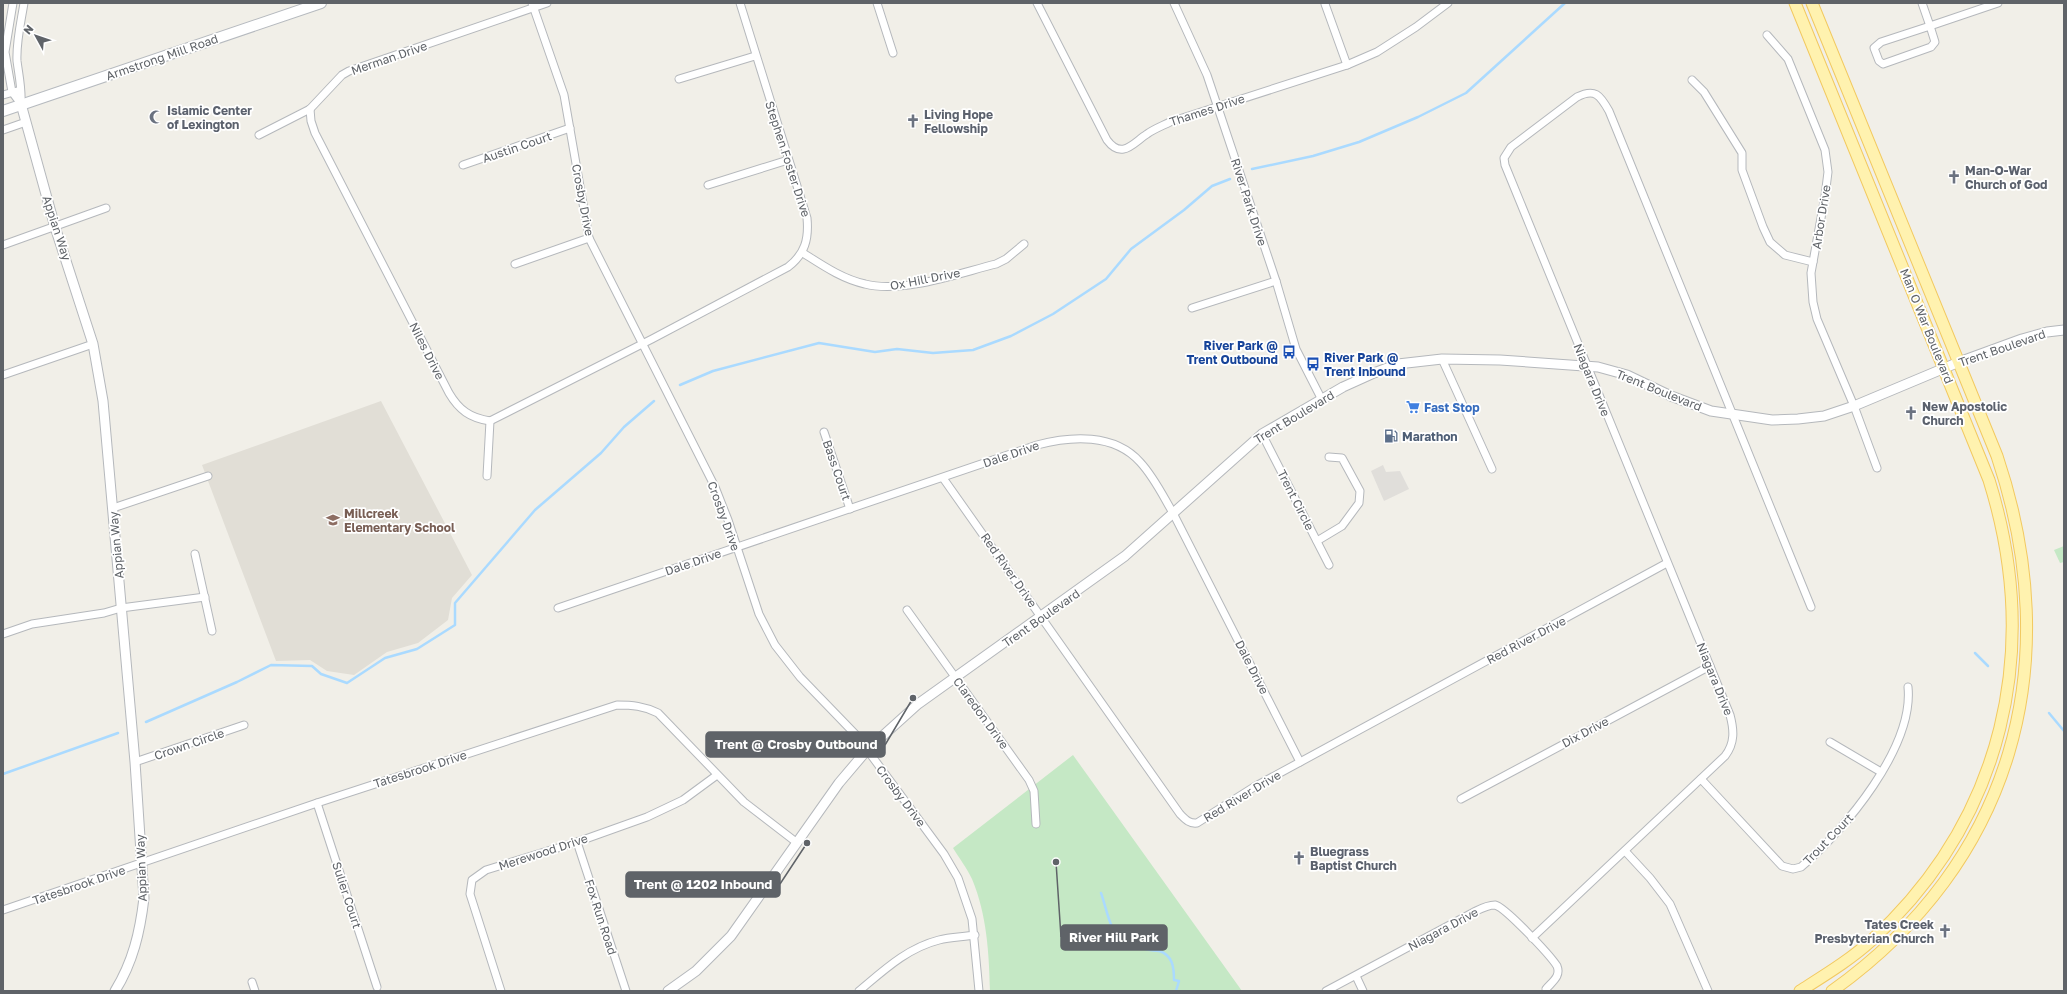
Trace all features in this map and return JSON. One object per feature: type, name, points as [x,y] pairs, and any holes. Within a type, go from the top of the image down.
[{"type":"main road","name":"Armstrong Mill Road","points":[[3,111],[143,65],[321,3]]},
{"type":"main road","name":"Man O War Boulevard","points":[[1795,3],[1944,368],[1988,480],[1998,510],[2008,554],[2012,599],[2011,669],[2002,719],[1980,787],[1958,831],[1933,871],[1903,909],[1871,940],[1836,968],[1800,991]]},
{"type":"main road","name":"Man O War Boulevard","points":[[1812,3],[2005,478],[2021,538],[2028,591],[2029,627],[2026,676],[2019,718],[2001,780],[1984,817],[1957,866],[1912,923],[1878,956],[1832,991]]},
{"type":"street","name":"Appian Way","points":[[12,3],[5,52],[12,92],[21,104]]},
{"type":"street","name":"Appian Way","points":[[24,3],[18,47],[18,61],[22,89],[21,104],[55,227],[93,344],[103,401],[113,508],[143,862],[144,898],[139,934],[128,967],[115,991]]},
{"type":"street","points":[[533,5],[547,3]]},
{"type":"street","name":"Stephen Foster Drive","points":[[642,344],[788,267],[802,253],[808,235],[807,218],[755,56],[740,3]]},
{"type":"street","points":[[877,3],[893,53]]},
{"type":"street","name":"Thames Drive","points":[[1037,3],[1111,146],[1126,149],[1158,128],[1218,106],[1347,65],[1377,52],[1396,41],[1448,3]]},
{"type":"street","name":"River Park Drive","points":[[1174,3],[1196,47],[1218,106],[1276,281],[1296,349],[1322,400]]},
{"type":"street","points":[[1922,3],[1930,26],[1935,42],[1931,47],[1883,64],[1879,61],[1874,48],[1881,42],[1930,26],[1998,3]]},
{"type":"street","points":[[1325,4],[1347,65]]},
{"type":"street","name":"Merman Drive","points":[[259,135],[310,109],[342,75],[349,70],[533,5]]},
{"type":"street","name":"Crosby Drive","points":[[533,5],[560,82],[570,128],[589,238],[715,487],[728,520],[759,614],[775,645],[800,677],[857,736],[952,868],[968,904],[975,935],[979,991]]},
{"type":"street","name":"Arbor Drive","points":[[1767,35],[1788,59],[1825,150],[1828,172],[1813,262],[1811,286],[1817,319],[1854,406],[1877,468]]},
{"type":"street","points":[[679,80],[755,56]]},
{"type":"street","points":[[1692,80],[1704,92],[1742,153],[1742,170],[1770,242],[1785,255],[1813,262]]},
{"type":"street","points":[[3,96],[22,89]]},
{"type":"street","name":"Niagara Drive","points":[[1326,991],[1474,912],[1489,906],[1496,905],[1502,908],[1532,938],[1725,756],[1733,739],[1734,731],[1730,715],[1509,177],[1504,158],[1511,147],[1577,96],[1591,92],[1597,94],[1603,100],[1609,111],[1735,416],[1811,607]]},
{"type":"street","name":"Niles Drive","points":[[310,109],[311,121],[316,133],[449,394],[455,404],[469,416],[490,421]]},
{"type":"street","points":[[3,130],[26,122]]},
{"type":"street","name":"Austin Court","points":[[463,165],[570,128]]},
{"type":"street","points":[[708,185],[788,160]]},
{"type":"street","points":[[3,245],[106,208]]},
{"type":"street","points":[[515,264],[589,238]]},
{"type":"street","name":"Ox Hill Drive","points":[[802,253],[856,282],[881,287],[898,286],[996,264],[1006,259],[1024,244]]},
{"type":"street","points":[[1192,308],[1276,281]]},
{"type":"street","name":"Trent Boulevard","points":[[668,991],[696,971],[731,936],[839,783],[867,750],[918,704],[1042,617],[1125,556],[1262,434],[1343,387],[1398,364],[1442,359],[1500,360],[1586,366],[1627,375],[1690,404],[1711,411],[1735,416],[1772,420],[1798,419],[1824,416],[1854,406],[1959,362],[2022,339],[2047,332],[2064,330]]},
{"type":"street","points":[[3,375],[93,344]]},
{"type":"street","points":[[487,476],[490,421],[642,344]]},
{"type":"street","points":[[1442,359],[1492,469]]},
{"type":"street","name":"Bass Court","points":[[824,432],[850,509]]},
{"type":"street","name":"Trent Circle","points":[[1262,434],[1330,565]]},
{"type":"street","name":"Dale Drive","points":[[558,608],[1037,445],[1064,438],[1088,438],[1113,444],[1139,460],[1151,476],[1173,513],[1300,762]]},
{"type":"street","points":[[1317,541],[1342,526],[1358,503],[1360,491],[1348,465],[1342,458],[1329,457]]},
{"type":"street","points":[[113,508],[208,476]]},
{"type":"street","name":"Red River Drive","points":[[943,478],[1180,814],[1190,823],[1197,823],[1236,798],[1300,762],[1667,563]]},
{"type":"street","points":[[195,554],[212,631]]},
{"type":"street","points":[[3,634],[32,624],[91,616],[121,608],[205,597]]},
{"type":"street","name":"Claredon Drive","points":[[906,610],[1029,780],[1034,791],[1036,824]]},
{"type":"street","name":"Dix Drive","points":[[1461,799],[1710,666]]},
{"type":"street","name":"Trout Court","points":[[1701,779],[1778,862],[1787,868],[1793,869],[1801,867],[1841,827],[1857,808],[1881,772],[1904,725],[1908,710],[1908,687]]},
{"type":"street","name":"Tatesbrook Drive","points":[[3,910],[317,803],[617,705],[634,705],[647,708],[658,713],[744,802],[796,842]]},
{"type":"street","name":"Crown Circle","points":[[135,762],[244,725]]},
{"type":"street","points":[[1830,742],[1881,772]]},
{"type":"street","name":"Merewood Drive","points":[[501,991],[470,894],[472,880],[486,870],[577,842],[667,808],[688,796],[717,775]]},
{"type":"street","name":"Sulier Court","points":[[317,803],[376,987]]},
{"type":"street","name":"Fox Run Road","points":[[577,842],[626,991]]},
{"type":"street","points":[[1625,851],[1650,878],[1670,904],[1708,991]]},
{"type":"street","points":[[859,991],[897,960],[925,944],[940,940],[975,935]]},
{"type":"street","points":[[1532,938],[1553,960],[1559,971],[1558,977],[1546,988]]},
{"type":"street","points":[[1356,976],[1363,991]]},
{"type":"street","points":[[252,982],[255,991]]},
{"type":"shaded area","name":"Millcreek Elementary School","points":[[381,401],[472,575],[452,598],[448,620],[418,643],[387,652],[354,675],[327,671],[310,660],[276,661],[202,465]]},
{"type":"shaded area","points":[[1383,465],[1386,472],[1400,471],[1409,489],[1384,501],[1371,471]]},
{"type":"green space","points":[[2064,546],[2064,562],[2060,563],[2054,550]]},
{"type":"green space","points":[[1073,755],[1242,991],[990,991],[988,948],[981,906],[972,879],[953,848]]},
{"type":"waterway","points":[[1252,169],[1313,156],[1359,142],[1418,117],[1466,93],[1565,3]]},
{"type":"waterway","points":[[680,385],[713,371],[819,343],[875,352],[897,349],[933,353],[973,350],[1011,336],[1053,314],[1106,279],[1131,249],[1184,210],[1212,186],[1230,179]]},
{"type":"waterway","points":[[146,722],[237,682],[271,665],[312,666],[321,674],[347,683],[385,658],[417,649],[455,625],[455,603],[535,510],[601,453],[624,427],[654,401]]},
{"type":"waterway","points":[[1975,653],[1988,666]]},
{"type":"waterway","points":[[2049,713],[2064,731]]},
{"type":"waterway","points":[[3,774],[118,733]]},
{"type":"waterway","points":[[1101,893],[1110,922],[1121,940],[1127,943],[1137,940],[1143,948],[1164,953],[1170,959],[1174,971],[1174,980],[1179,981],[1176,991]]},
{"type":"place","name":"Islamic Center of Lexington","points":[[156,117]]},
{"type":"place","name":"Living Hope Fellowship","points":[[913,121]]},
{"type":"place","name":"Man-O-War Church of God","points":[[1954,177]]},
{"type":"place","name":"River Park @ Trent Outbound","points":[[1289,352]]},
{"type":"place","name":"River Park @ Trent Inbound","points":[[1313,364]]},
{"type":"place","name":"Fast Stop","points":[[1413,407]]},
{"type":"place","name":"New Apostolic Church","points":[[1911,413]]},
{"type":"place","name":"Marathon","points":[[1391,436]]},
{"type":"place","name":"Millcreek Elementary School","points":[[333,520]]},
{"type":"place","name":"Trent @ Crosby Outbound","points":[[913,698]]},
{"type":"place","name":"Trent @ 1202 Inbound","points":[[807,843]]},
{"type":"place","name":"Bluegrass Baptist Church","points":[[1299,858]]},
{"type":"place","name":"River Hill Park","points":[[1056,862]]},
{"type":"place","name":"Tates Creek Presbyterian Church","points":[[1945,931]]}]
